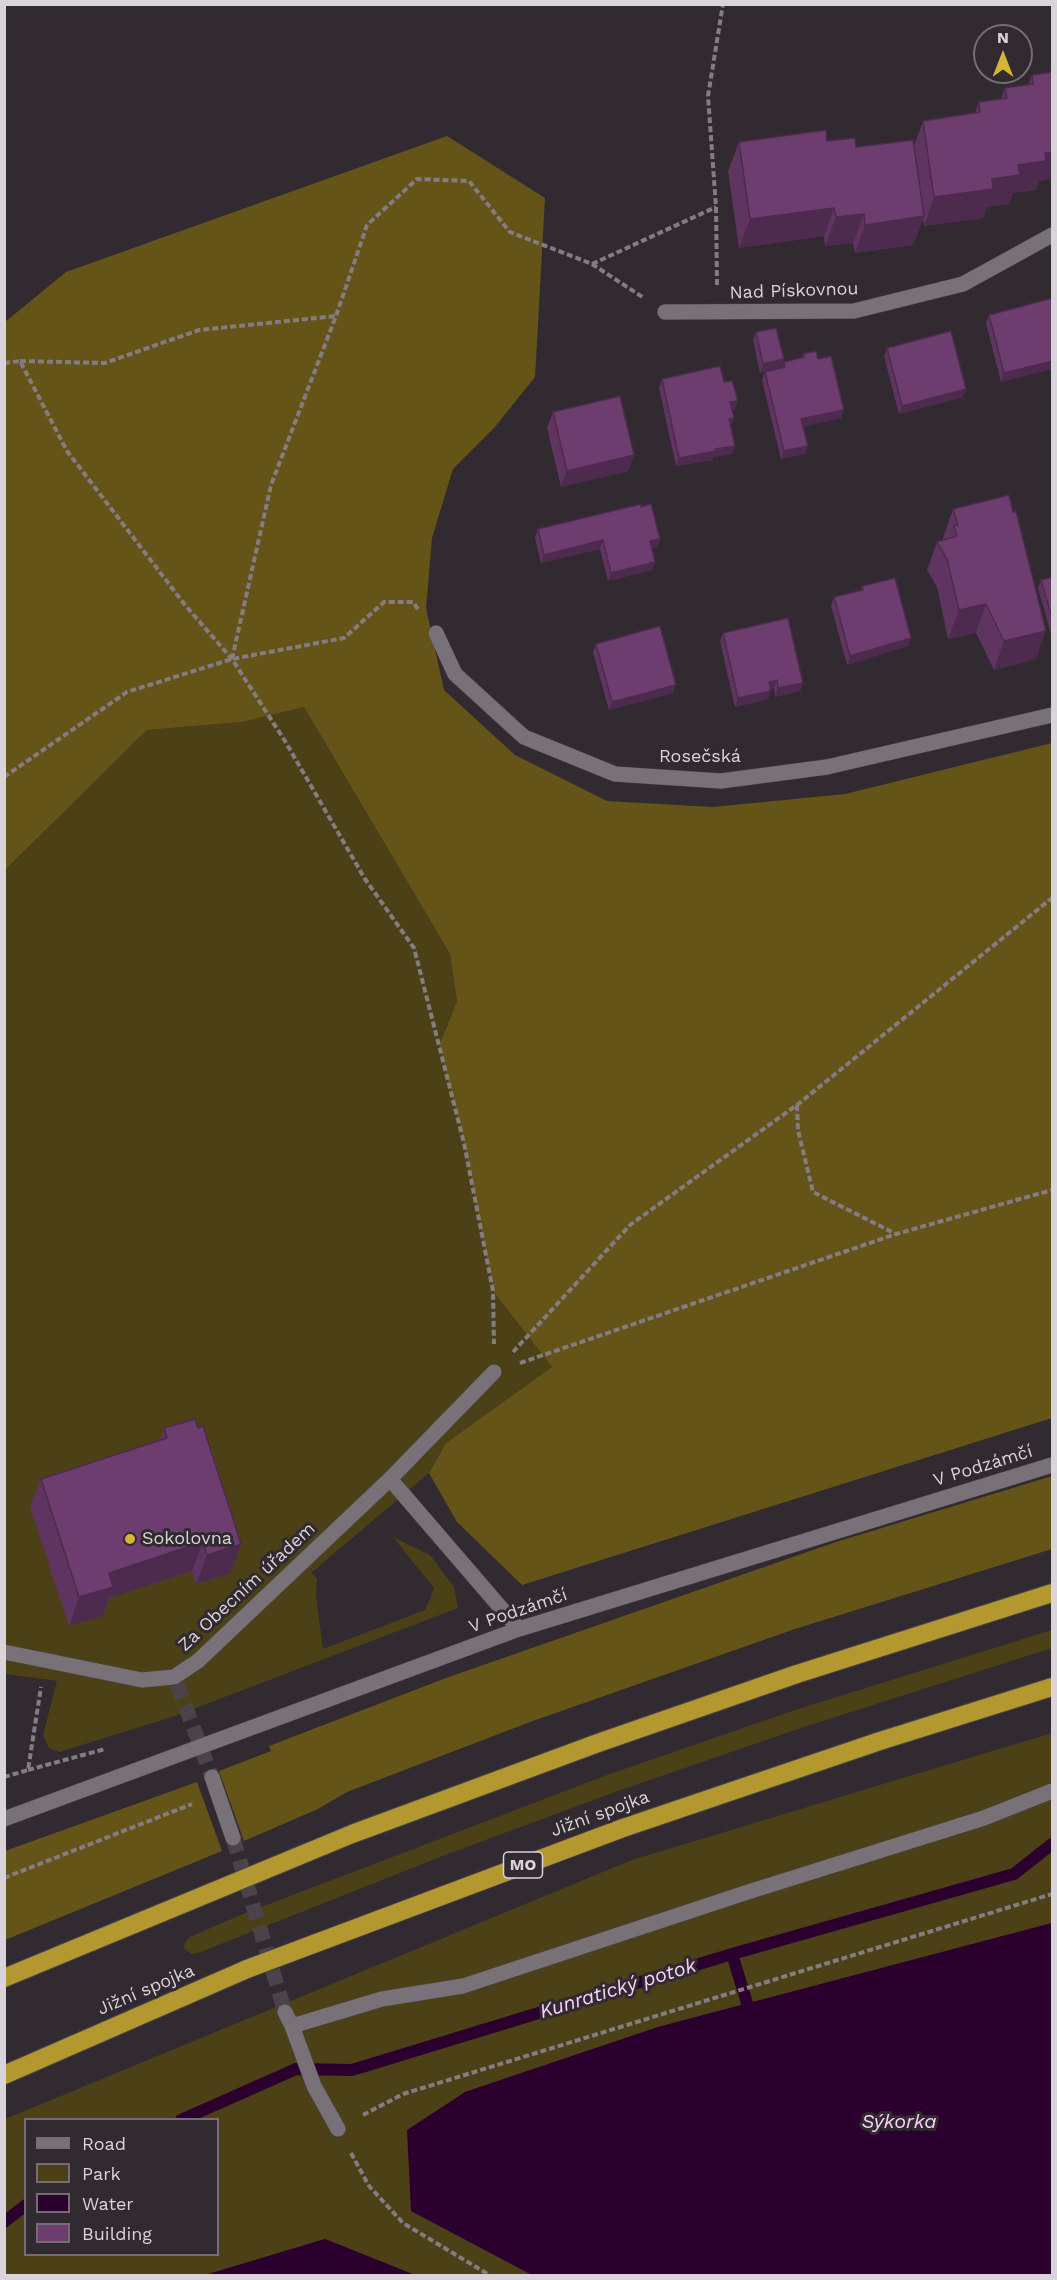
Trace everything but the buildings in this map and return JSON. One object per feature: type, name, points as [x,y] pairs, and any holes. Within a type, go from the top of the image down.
[{"type":"highway","points":[[4,1978],[352,1834],[598,1743],[797,1674],[1053,1593]]},
{"type":"highway","name":"Jižní spojka","points":[[4,2075],[247,1969],[578,1844],[762,1780],[1053,1687]]},
{"type":"street","name":"Nad Pískovnou","points":[[664,312],[854,311],[963,284],[1053,235]]},
{"type":"street","name":"Rosečská","points":[[436,633],[454,674],[524,737],[615,774],[721,781],[827,767],[1053,715]]},
{"type":"street","name":"Za Obecním úřadem","points":[[4,1652],[142,1680],[176,1681],[390,1479],[494,1372]]},
{"type":"street","name":"V Podzámčí","points":[[4,1819],[519,1629],[1053,1465]]},
{"type":"street","points":[[390,1479],[519,1629]]},
{"type":"street","points":[[212,1777],[233,1838]]},
{"type":"street","points":[[338,2129],[314,2086],[288,2019],[382,1999],[462,1986],[748,1892],[984,1818],[1053,1791]]},
{"type":"path","points":[[718,312],[716,207],[708,96],[723,4]]},
{"type":"path","points":[[232,659],[272,485],[336,316],[367,225],[417,179],[469,181],[510,232],[592,264],[664,312]]},
{"type":"path","points":[[592,264],[716,207]]},
{"type":"path","points":[[4,363],[20,361],[105,363],[199,330],[336,316]]},
{"type":"path","points":[[20,361],[67,451],[185,605],[232,659],[285,741],[365,879],[414,948],[464,1143],[493,1291],[494,1372]]},
{"type":"path","points":[[4,777],[127,692],[232,659],[344,638],[384,602],[413,602],[436,633]]},
{"type":"path","points":[[494,1372],[630,1225],[797,1105],[1053,898]]},
{"type":"path","points":[[797,1105],[798,1130],[813,1192],[896,1234]]},
{"type":"path","points":[[494,1372],[896,1234],[1053,1190]]},
{"type":"path","points":[[4,1777],[28,1770],[45,1659]]},
{"type":"path","points":[[4,1878],[218,1794]]},
{"type":"path","points":[[491,2276],[403,2223],[369,2186],[338,2129],[403,2094],[1053,1894]]},
{"type":"green space","points":[[304,707],[450,954],[457,1001],[439,1046],[464,1143],[493,1291],[552,1367],[446,1443],[429,1473],[311,1573],[317,1578],[316,1595],[323,1649],[425,1610],[434,1588],[393,1537],[430,1555],[454,1587],[458,1608],[175,1716],[59,1752],[49,1748],[43,1735],[57,1681],[5,1674],[5,870],[147,730],[242,722]]},
{"type":"green space","points":[[1052,1630],[1052,1648],[801,1728],[612,1793],[440,1857],[198,1953],[191,1954],[184,1948],[185,1942],[190,1937],[243,1914],[607,1775],[795,1710]]},
{"type":"green space","points":[[1052,1733],[1052,1923],[658,2027],[465,2092],[411,2211],[532,2275],[415,2275],[325,2239],[205,2275],[5,2276],[5,2119],[632,1860]]},
{"type":"shaded area","points":[[447,136],[545,198],[535,377],[494,428],[453,469],[432,538],[426,608],[444,690],[515,755],[607,801],[713,807],[845,794],[1052,743],[1052,1418],[522,1585],[457,1522],[429,1473],[446,1443],[552,1367],[493,1291],[464,1143],[439,1046],[457,1001],[450,954],[304,707],[242,722],[147,730],[5,870],[5,322],[66,272]]},
{"type":"shaded area","points":[[1052,1476],[1052,1549],[795,1629],[530,1722],[347,1792],[318,1809],[244,1841],[219,1771],[271,1751],[269,1746],[446,1678],[836,1542]]},
{"type":"shaded area","points":[[197,1782],[222,1851],[5,1940],[5,1851]]},
{"type":"water","name":"Sýkorka","points":[[1052,1923],[1052,2275],[532,2275],[411,2211],[407,2130],[465,2092],[658,2027]]},
{"type":"water","points":[[325,2239],[415,2275],[205,2275]]},
{"type":"waterway","name":"Kunratický potok","points":[[186,2118],[296,2069],[352,2070],[732,1954],[1014,1874],[1052,1844]]},
{"type":"waterway","points":[[732,1954],[747,2003]]},
{"type":"waterway","name":"Kunratický potok","points":[[4,2222],[24,2207]]},
{"type":"tunnel","points":[[177,1684],[212,1777]]},
{"type":"tunnel","points":[[233,1838],[285,2012]]},
{"type":"place","name":"Sokolovna","points":[[130,1539]]}]
